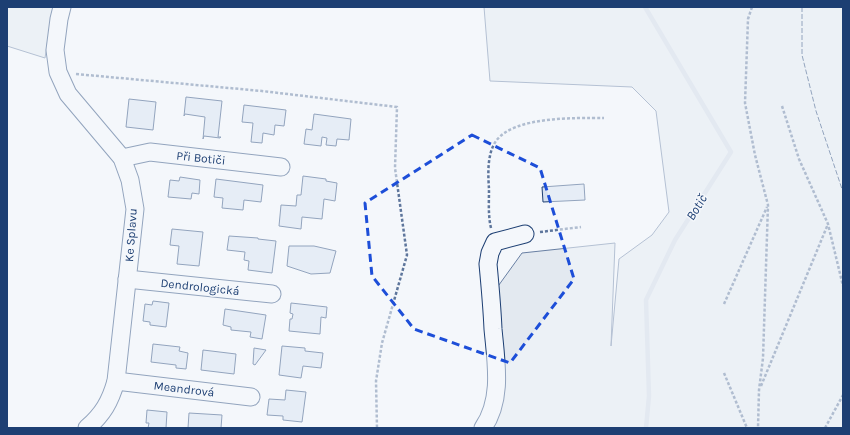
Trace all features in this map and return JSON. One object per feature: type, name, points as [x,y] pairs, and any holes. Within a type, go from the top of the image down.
[{"type":"street","name":"Ke Splavu","points":[[62,7],[55,50],[58,72],[68,94],[122,158],[130,180],[135,209],[116,381],[111,398],[97,419],[87,428]]},
{"type":"street","name":"Při Botiči","points":[[122,158],[150,152],[281,167]]},
{"type":"street","points":[[483,428],[490,418],[496,397],[497,375],[488,264],[490,253],[494,242],[525,234]]},
{"type":"street","name":"Dendrologická","points":[[128,279],[272,294]]},
{"type":"street","name":"Meandrová","points":[[116,381],[251,397]]},
{"type":"path","points":[[752,7],[748,19],[745,103],[755,155],[768,205],[763,358],[759,390],[758,428]]},
{"type":"path","points":[[58,72],[262,91],[397,107],[395,168],[407,255],[382,343],[376,381],[377,428]]},
{"type":"path","points":[[782,106],[799,159],[828,224],[843,286]]},
{"type":"path","points":[[494,242],[490,223],[488,169],[491,153],[496,142],[502,135],[514,128],[531,123],[560,118],[604,118]]},
{"type":"path","points":[[724,304],[768,205]]},
{"type":"path","points":[[759,390],[828,224]]},
{"type":"path","points":[[525,234],[581,227]]},
{"type":"path","points":[[724,373],[747,428]]},
{"type":"path","points":[[825,428],[843,395]]},
{"type":"highlighted area","points":[[472,135],[540,168],[574,279],[510,363],[414,329],[372,276],[365,203]]},
{"type":"shaded area","points":[[7,7],[53,7],[45,58],[7,46]]},
{"type":"shaded area","points":[[484,7],[843,7],[843,428],[491,428],[499,414],[504,363],[496,289],[522,253],[615,243],[611,346],[619,259],[652,235],[669,212],[656,111],[632,87],[490,81]]},
{"type":"building","points":[[186,97],[222,101],[218,137],[221,137],[220,138],[204,136],[203,139],[205,117],[185,114],[184,116]]},
{"type":"building","points":[[129,99],[156,102],[153,130],[126,127]]},
{"type":"building","points":[[244,105],[286,110],[284,126],[275,125],[274,135],[263,133],[262,143],[251,142],[253,123],[242,122]]},
{"type":"building","points":[[314,114],[351,119],[349,140],[337,139],[336,146],[326,145],[327,138],[322,137],[321,146],[304,144],[306,129],[312,130]]},
{"type":"building","points":[[303,176],[326,179],[326,181],[337,183],[335,201],[324,199],[322,219],[302,217],[301,229],[279,226],[281,205],[296,206],[297,195],[301,195]]},
{"type":"building","points":[[180,177],[200,180],[199,194],[192,193],[191,199],[168,197],[170,180],[179,181]]},
{"type":"building","points":[[216,179],[263,185],[261,202],[244,200],[243,210],[222,208],[223,198],[214,197]]},
{"type":"building","points":[[584,184],[585,200],[543,202],[542,187]]},
{"type":"building","points":[[172,229],[203,232],[199,266],[177,264],[179,246],[170,245]]},
{"type":"building","points":[[229,236],[276,241],[272,273],[248,270],[249,261],[244,260],[245,252],[227,250]]},
{"type":"building","points":[[289,246],[314,246],[336,251],[330,273],[311,274],[287,266]]},
{"type":"building","points":[[153,301],[169,303],[166,327],[150,325],[150,322],[143,321],[145,304],[152,305]]},
{"type":"building","points":[[291,303],[327,307],[326,318],[321,317],[320,334],[289,331],[290,319],[292,319],[293,314],[290,313]]},
{"type":"building","points":[[225,309],[266,315],[262,339],[250,337],[251,332],[231,330],[231,327],[223,325]]},
{"type":"building","points":[[153,344],[180,347],[179,351],[188,353],[186,369],[176,368],[176,365],[151,362]]},
{"type":"building","points":[[282,346],[305,348],[305,351],[323,353],[321,368],[303,366],[301,378],[279,375]]},
{"type":"building","points":[[254,348],[266,350],[255,365],[253,364]]},
{"type":"building","points":[[203,350],[236,354],[234,374],[201,370]]},
{"type":"building","points":[[286,390],[306,392],[302,422],[283,420],[283,416],[267,415],[269,399],[285,400]]},
{"type":"building","points":[[147,410],[167,412],[166,428],[148,428],[149,423],[146,423]]},
{"type":"building","points":[[189,413],[222,415],[221,428],[188,428]]},
{"type":"waterway","name":"Botič","points":[[645,7],[731,152],[675,240],[646,300],[649,396],[646,428]]},
{"type":"fence","points":[[802,7],[802,55],[816,111],[843,192]]}]
